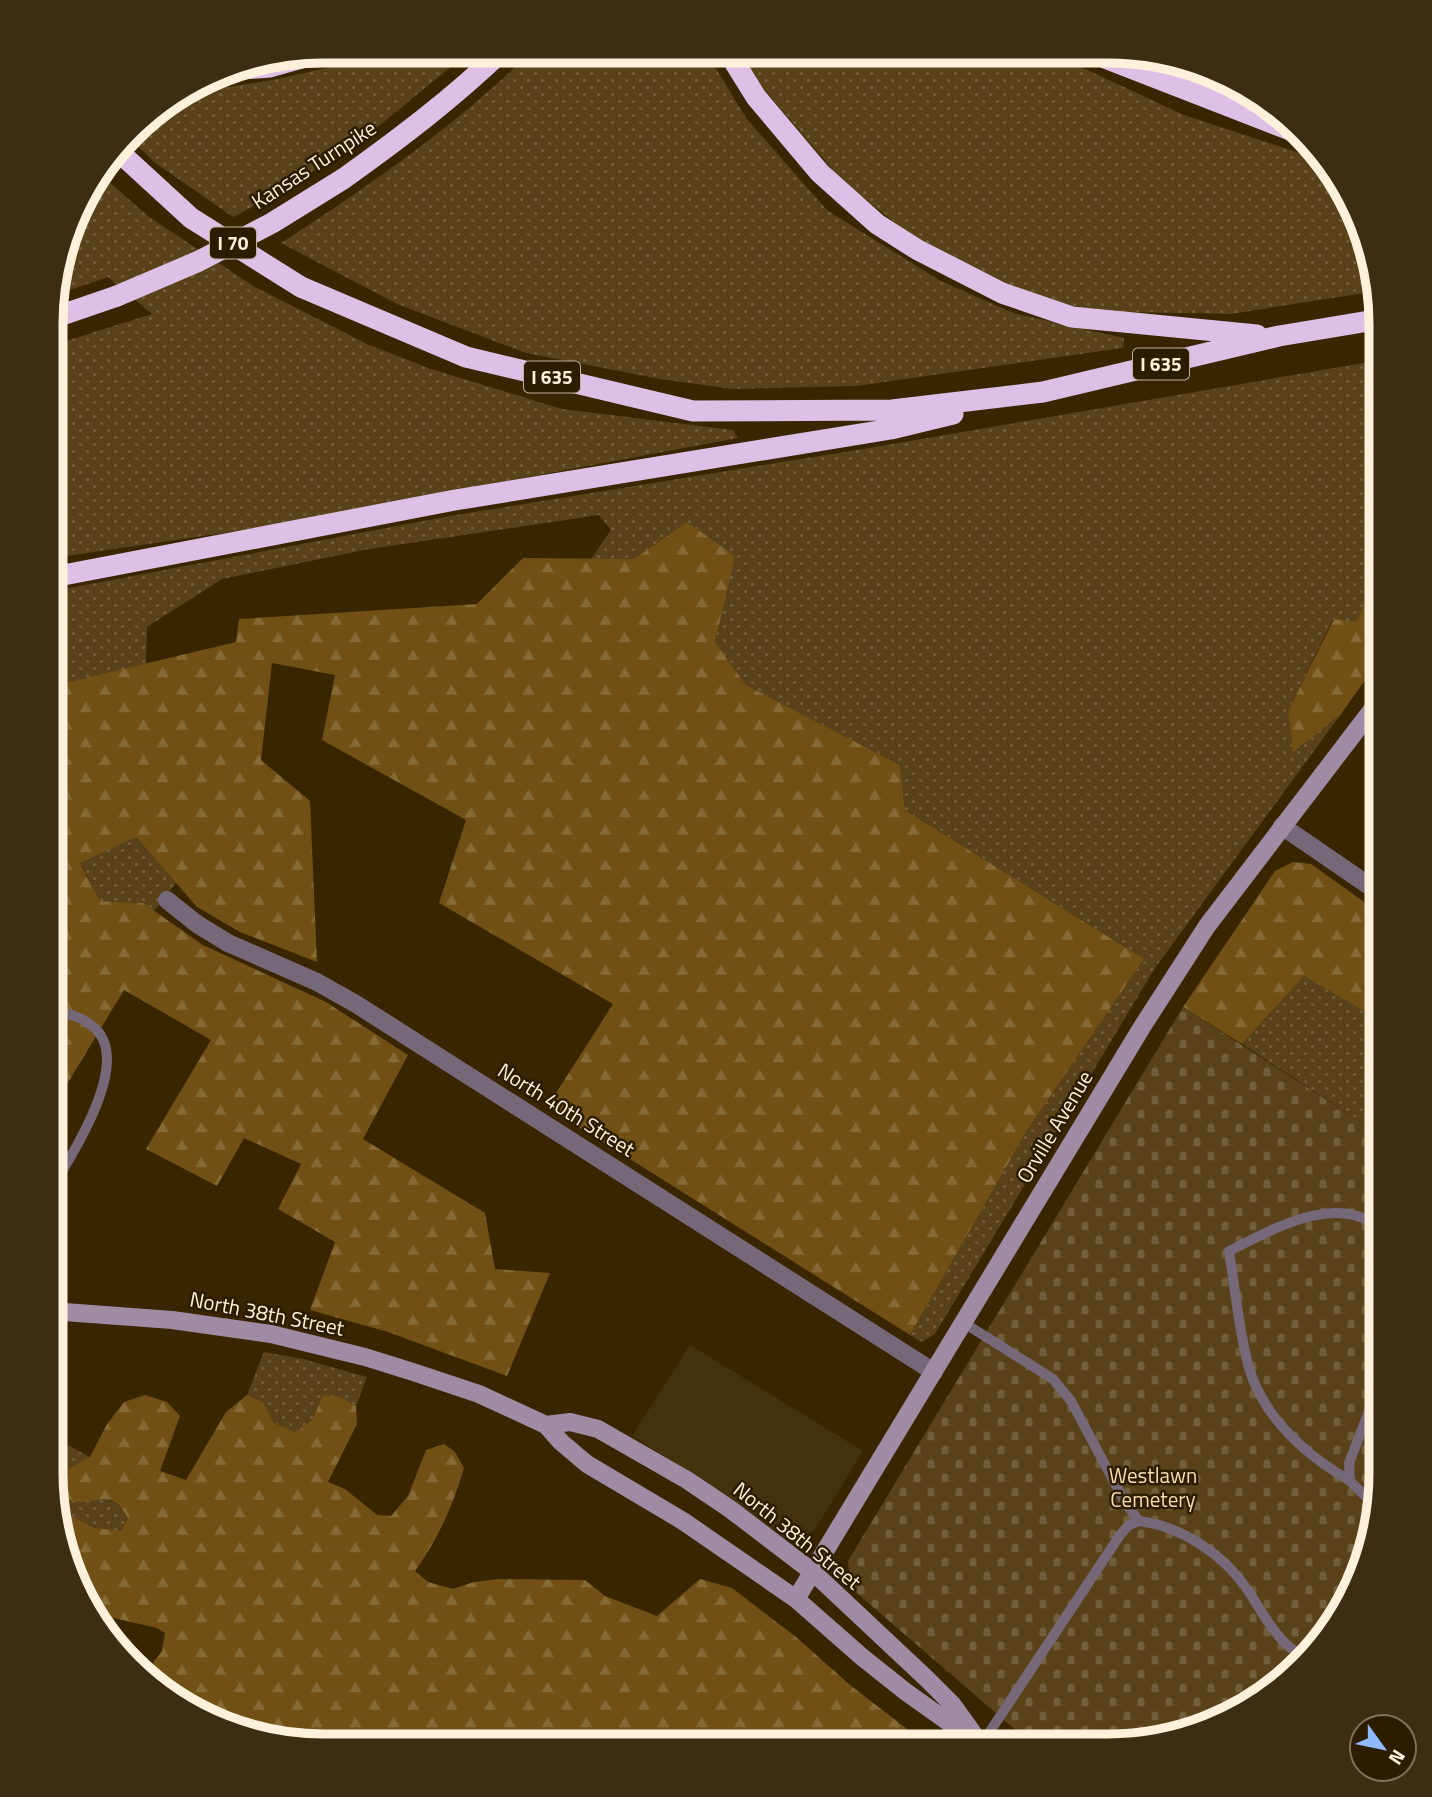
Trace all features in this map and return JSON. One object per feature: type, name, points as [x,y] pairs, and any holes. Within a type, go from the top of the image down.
[{"type":"highway","name":"Kansas Turnpike","points":[[64,314],[117,296],[199,261],[272,223],[343,179],[410,132],[490,63]]},
{"type":"highway","points":[[736,63],[756,97],[820,173],[877,224],[918,250],[1002,293],[1072,317],[1279,336]]},
{"type":"highway","points":[[1119,64],[1276,125]]},
{"type":"highway","name":"I 635","points":[[124,157],[191,218],[301,287],[466,357],[693,411],[892,410],[1043,392],[1279,336],[1369,321]]},
{"type":"highway","points":[[63,575],[454,500],[891,429],[1043,392]]},
{"type":"main road","name":"Orville Avenue","points":[[796,1599],[1142,1027],[1207,926],[1369,714]]},
{"type":"main road","name":"North 38th Street","points":[[63,1312],[172,1320],[271,1334],[414,1372],[479,1394],[546,1425],[561,1443],[587,1464],[683,1521],[796,1599],[905,1692],[966,1734]]},
{"type":"main road","name":"North 38th Street","points":[[546,1425],[570,1422],[598,1429],[698,1487],[814,1573],[952,1704],[974,1734]]},
{"type":"street","points":[[1282,827],[1369,886]]},
{"type":"street","name":"North 40th Street","points":[[167,900],[197,924],[228,943],[317,982],[356,1003],[934,1371]]},
{"type":"lane","points":[[63,1013],[82,1018],[99,1031],[107,1049],[104,1088],[63,1168]]},
{"type":"lane","points":[[1367,1499],[1296,1440],[1275,1418],[1260,1394],[1249,1367],[1229,1251],[1303,1218],[1323,1213],[1341,1213],[1369,1222]]},
{"type":"lane","points":[[964,1323],[1053,1379],[1071,1401],[1126,1504],[1139,1521]]},
{"type":"lane","points":[[1350,1482],[1349,1463],[1369,1411]]},
{"type":"lane","points":[[989,1734],[1120,1535],[1129,1525],[1139,1521],[1159,1523],[1184,1534],[1207,1549],[1238,1578],[1270,1627],[1295,1654]]},
{"type":"shaded area","points":[[690,1345],[863,1451],[816,1528],[801,1541],[785,1541],[706,1483],[632,1436]]},
{"type":"green space","points":[[340,63],[455,63],[368,135],[281,192],[233,217],[154,162],[136,144],[165,117],[214,88],[278,79]]},
{"type":"green space","points":[[519,63],[713,63],[746,118],[827,210],[939,280],[1013,313],[1124,338],[1123,348],[856,386],[732,389],[660,379],[526,353],[397,304],[281,243],[411,153]]},
{"type":"green space","points":[[745,63],[1072,63],[1184,115],[1307,155],[1325,179],[1349,224],[1360,257],[1367,293],[1231,314],[1127,312],[1073,306],[1003,284],[925,246],[843,182],[752,75]]},
{"type":"green space","points":[[107,180],[149,217],[255,287],[369,345],[431,369],[562,409],[733,430],[738,438],[244,530],[63,557],[63,342],[152,314],[108,277],[65,292],[77,240]]},
{"type":"green space","points":[[1369,362],[1369,590],[1357,623],[1333,619],[1288,711],[1293,751],[1341,714],[1155,968],[935,1334],[922,1342],[910,1335],[1028,1129],[1144,959],[905,810],[900,765],[746,685],[715,642],[734,556],[687,522],[634,559],[591,559],[611,530],[599,515],[369,549],[222,579],[147,627],[146,664],[63,683],[63,589],[450,516],[869,448]]},
{"type":"green space","points":[[687,522],[735,556],[715,642],[746,685],[900,765],[905,810],[1144,959],[1028,1129],[910,1335],[547,1107],[613,1004],[439,903],[466,820],[322,740],[335,675],[272,663],[261,760],[310,801],[317,962],[240,932],[197,907],[136,837],[80,863],[100,901],[143,903],[203,945],[326,1002],[408,1055],[363,1139],[485,1213],[495,1269],[550,1273],[507,1376],[388,1332],[310,1310],[335,1242],[278,1209],[301,1164],[244,1138],[217,1186],[146,1149],[211,1040],[124,990],[63,1091],[63,683],[236,642],[239,619],[477,604],[523,558],[634,559]]},
{"type":"green space","points":[[1369,590],[1369,675],[1341,714],[1293,752],[1288,711],[1334,619],[1357,622]]},
{"type":"green space","points":[[136,837],[176,883],[154,911],[143,903],[100,901],[80,862]]},
{"type":"green space","points":[[1293,862],[1311,864],[1369,905],[1369,1014],[1304,976],[1242,1044],[1183,1007],[1275,871]]},
{"type":"green space","points":[[1304,976],[1369,1014],[1369,1127],[1242,1044]]},
{"type":"green space","name":"Westlawn Cemetery","points":[[1183,1007],[1369,1127],[1369,1473],[1364,1524],[1349,1573],[1325,1618],[1304,1645],[1267,1680],[1208,1714],[1159,1729],[1108,1734],[1020,1734],[851,1588],[848,1561]]},
{"type":"green space","points":[[264,1352],[303,1359],[367,1377],[356,1406],[341,1397],[296,1432],[274,1423],[263,1402],[247,1395]]},
{"type":"green space","points":[[145,1395],[167,1402],[180,1416],[160,1471],[186,1480],[226,1412],[247,1395],[263,1402],[274,1423],[296,1432],[313,1419],[323,1395],[341,1397],[356,1406],[357,1424],[328,1482],[345,1489],[377,1515],[391,1516],[408,1496],[426,1450],[444,1444],[455,1452],[464,1468],[444,1522],[415,1571],[428,1582],[453,1589],[474,1582],[498,1579],[585,1580],[605,1596],[657,1616],[700,1579],[732,1588],[913,1734],[324,1734],[273,1729],[224,1714],[179,1690],[150,1667],[162,1651],[165,1633],[157,1628],[106,1616],[77,1557],[66,1513],[95,1528],[121,1531],[128,1518],[115,1502],[108,1499],[77,1502],[64,1498],[63,1472],[90,1457],[107,1424],[124,1402]]},
{"type":"green space","points":[[63,1442],[90,1457],[63,1472]]},
{"type":"green space","points":[[63,1472],[70,1501],[110,1501],[117,1504],[128,1518],[120,1532],[95,1528],[66,1513]]}]
